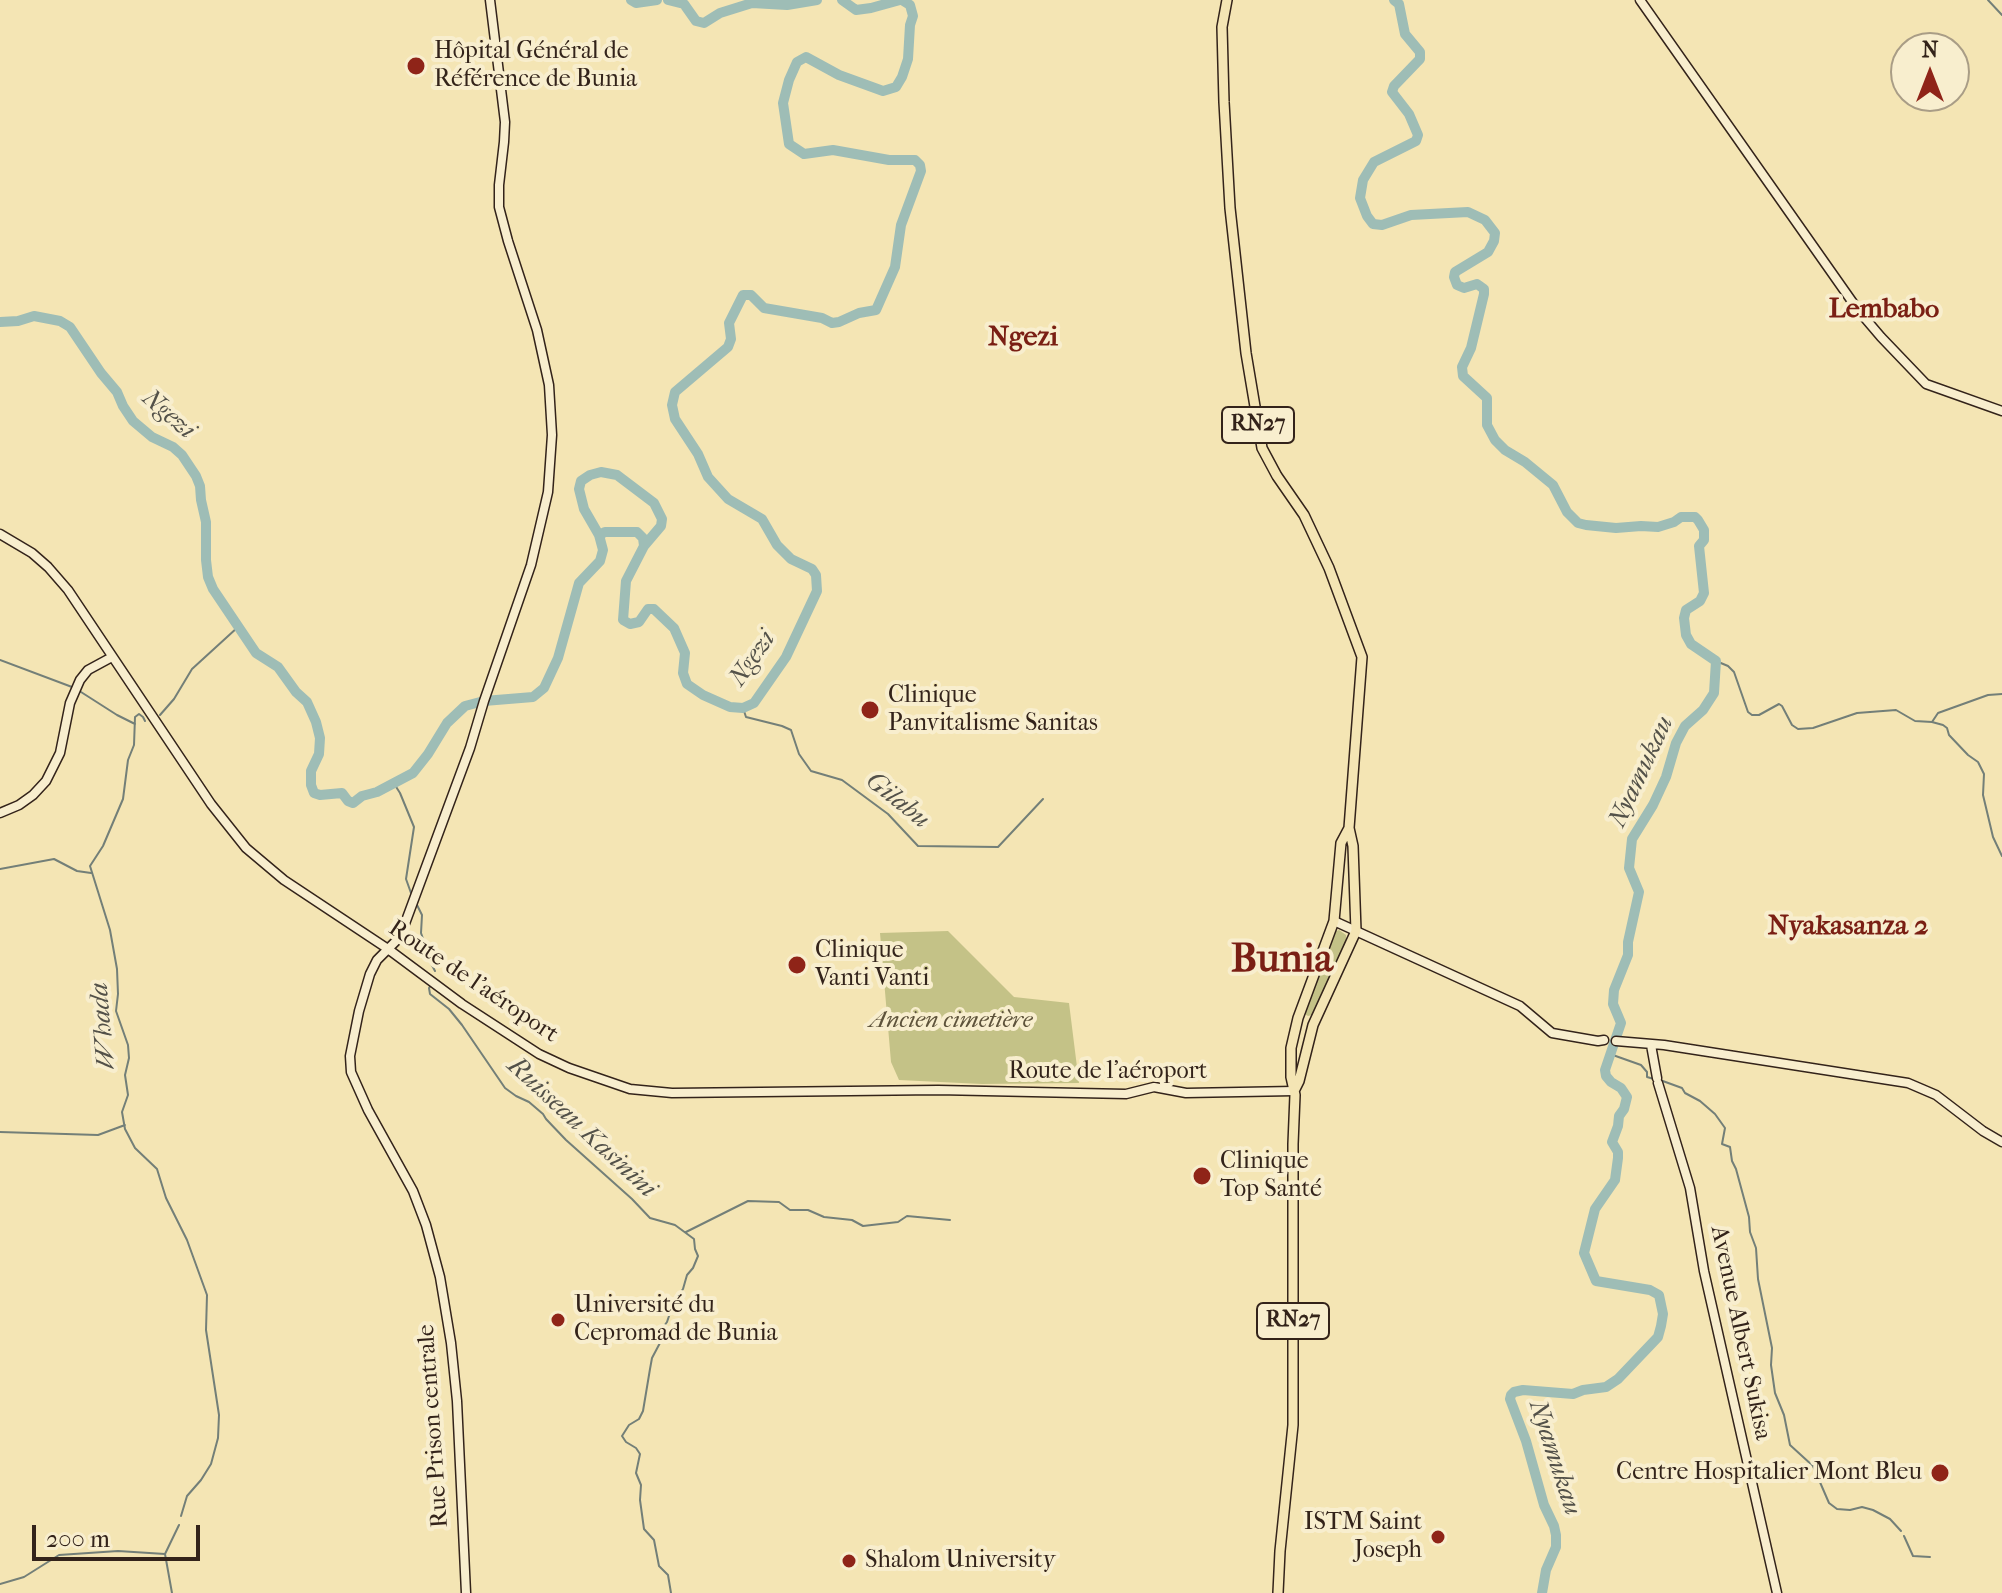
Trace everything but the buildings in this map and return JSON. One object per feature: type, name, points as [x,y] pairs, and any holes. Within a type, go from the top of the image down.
[{"type":"main road","name":"RN27","points":[[1227,0],[1222,27],[1230,208],[1246,353],[1262,448],[1304,515],[1329,568],[1362,657],[1349,828],[1353,846],[1356,931],[1313,1025],[1294,1091]]},
{"type":"main road","name":"RN27","points":[[1275,1593],[1274,1575],[1280,1551],[1293,1425],[1295,1095],[1291,1077],[1291,1048],[1298,1018],[1334,921],[1341,843],[1349,828]]},
{"type":"main road","points":[[1298,1018],[1313,1025]]},
{"type":"street","name":"Rue Prison centrale","points":[[466,1593],[457,1401],[440,1277],[413,1191],[368,1110],[351,1072],[350,1056],[370,974],[377,960],[400,937],[470,748],[539,536],[548,492],[552,435],[549,385],[542,345],[499,207],[505,122],[490,0]]},
{"type":"street","points":[[1640,0],[1858,310],[1881,337],[1926,384],[2002,411]]},
{"type":"street","name":"Route de l'aéroport","points":[[0,534],[32,553],[68,590],[221,819],[246,848],[284,880],[388,949],[462,1004],[539,1054],[592,1077],[630,1089],[672,1093],[938,1090],[1126,1094],[1154,1087],[1186,1093],[1294,1091]]},
{"type":"street","points":[[0,813],[19,805],[46,781],[60,753],[70,703],[80,680],[88,670],[112,657]]},
{"type":"street","points":[[1334,921],[1520,1006],[1552,1033],[1604,1040]]},
{"type":"street","points":[[1619,1041],[1664,1045],[1908,1083],[1936,1095],[2002,1142]]},
{"type":"street","name":"Avenue Albert Sukisa","points":[[1651,1045],[1658,1080],[1690,1188],[1704,1271],[1777,1593]]},
{"type":"green space","points":[[1339,930],[1346,935],[1346,941],[1312,1015],[1308,1016],[1305,1010],[1334,932]]},
{"type":"green space","name":"Ancien cimetière","points":[[948,931],[1014,997],[1069,1003],[1079,1083],[982,1084],[899,1080],[891,1062],[880,933]]},
{"type":"waterway","name":"Ngezi","points":[[631,0],[636,3],[657,0]]},
{"type":"waterway","name":"Ngezi","points":[[668,0],[684,4],[696,21],[704,23],[720,13],[752,3],[787,5],[817,0]]},
{"type":"waterway","name":"Ngezi","points":[[842,0],[856,10],[900,0]]},
{"type":"waterway","name":"Ngezi","points":[[0,322],[34,316],[60,321],[70,327],[117,392],[133,421],[182,455],[200,486],[206,522],[208,577],[213,589],[256,653],[278,667],[307,702],[316,722],[320,738],[319,754],[311,771],[314,793],[342,793],[353,803],[413,773],[447,723],[465,706],[484,701],[533,697],[544,688],[558,658],[579,583],[600,561],[603,550],[599,535],[584,509],[579,489],[581,481],[601,472],[617,475],[654,503],[662,519],[661,526],[644,546],[626,581],[623,620],[630,624],[639,622],[648,609],[654,609],[674,628],[685,653],[683,673],[687,684],[730,707],[743,708],[754,703],[786,657],[817,591],[816,575],[812,569],[791,559],[777,545],[762,519],[728,499],[708,477],[698,454],[675,419],[672,405],[675,392],[728,347],[731,339],[729,323],[743,295],[751,295],[764,308],[822,318],[832,323],[876,310],[895,267],[901,225],[921,171],[920,165],[915,160],[889,160],[833,150],[804,154],[789,144],[783,103],[797,62],[806,57],[839,75],[883,91],[896,87],[908,59],[913,16],[910,5],[902,0]]},
{"type":"waterway","name":"Nyamukau","points":[[1394,0],[1399,4],[1405,34],[1420,52],[1420,59],[1392,92],[1409,114],[1418,135],[1416,141],[1374,162],[1363,180],[1360,198],[1373,224],[1382,225],[1411,215],[1468,212],[1485,220],[1495,233],[1488,252],[1455,272],[1454,277],[1457,285],[1464,288],[1477,284],[1484,289],[1471,348],[1462,367],[1463,376],[1487,398],[1487,425],[1495,440],[1553,485],[1567,512],[1578,523],[1616,528],[1658,527],[1681,517],[1695,517],[1704,530],[1704,540],[1699,546],[1704,593],[1700,601],[1686,610],[1684,618],[1686,635],[1691,644],[1716,661],[1714,693],[1703,710],[1685,726],[1653,805],[1632,839],[1629,868],[1639,892],[1628,955],[1614,990],[1613,1004],[1621,1023],[1605,1070],[1606,1076],[1627,1097],[1612,1142],[1618,1152],[1615,1180],[1595,1209],[1584,1253],[1596,1281],[1650,1290],[1659,1295],[1663,1314],[1658,1337],[1618,1379],[1606,1387],[1573,1394],[1523,1390],[1511,1395],[1556,1535],[1556,1547],[1546,1570],[1542,1593]]},
{"type":"waterway","points":[[1988,0],[2002,15]]},
{"type":"waterway","points":[[599,535],[605,532],[637,532],[643,538],[644,546]]},
{"type":"waterway","name":"Whada","points":[[160,715],[192,669],[238,627]]},
{"type":"waterway","points":[[0,660],[72,687]]},
{"type":"waterway","points":[[1716,661],[1734,672],[1748,712],[1759,715],[1779,704],[1798,729],[1813,728],[1857,713],[1896,710],[1915,721],[1943,725],[1949,735],[1978,762],[1984,774],[1983,795],[1993,837],[2002,856]]},
{"type":"waterway","points":[[81,692],[135,724]]},
{"type":"waterway","points":[[1932,722],[1938,713],[1988,695],[2002,694]]},
{"type":"waterway","name":"Gilabu","points":[[743,708],[746,717],[791,730],[799,754],[811,771],[842,780],[888,814],[918,846],[998,847],[1043,799]]},
{"type":"waterway","name":"Whada","points":[[145,721],[139,714],[135,717],[134,745],[128,760],[123,799],[103,846],[90,866],[110,930],[117,969],[116,1011],[128,1045],[125,1075],[128,1095],[122,1112],[125,1129],[135,1148],[157,1169],[207,1295],[206,1330],[219,1415],[218,1438],[211,1464],[187,1496],[181,1516]]},
{"type":"waterway","name":"Ruisseau Kasinini","points":[[393,782],[414,827],[406,879],[411,893]]},
{"type":"waterway","points":[[0,869],[54,859],[77,871],[91,873]]},
{"type":"waterway","name":"Ruisseau Kasinini","points":[[417,905],[422,915],[421,933],[435,971]]},
{"type":"waterway","name":"Ruisseau Kasinini","points":[[431,985],[430,994],[449,1009],[462,1025],[505,1088],[543,1114],[566,1140],[650,1218],[675,1225],[694,1239],[698,1256],[678,1296],[680,1302],[661,1330],[661,1341],[652,1358],[643,1411],[622,1436],[640,1454],[636,1473],[641,1485],[644,1529],[654,1540],[659,1566],[668,1575],[671,1593]]},
{"type":"waterway","points":[[1610,1054],[1641,1065],[1647,1077],[1654,1079]]},
{"type":"waterway","points":[[1660,1080],[1682,1088],[1700,1101],[1725,1128],[1722,1144],[1730,1147],[1756,1248],[1758,1279],[1772,1348],[1775,1393],[1784,1415],[1790,1445],[1813,1466],[1829,1503],[1837,1509],[1862,1507],[1873,1510],[1890,1519],[1901,1531]]},
{"type":"waterway","points":[[0,1132],[98,1135],[125,1125]]},
{"type":"waterway","points":[[686,1232],[748,1201],[779,1202],[790,1210],[808,1210],[824,1217],[852,1220],[863,1226],[898,1222],[907,1216],[950,1220]]},
{"type":"waterway","name":"Whada","points":[[172,1593],[165,1554],[179,1525]]},
{"type":"waterway","points":[[1904,1536],[1913,1556],[1930,1557]]},
{"type":"waterway","points":[[0,1584],[24,1577],[59,1555],[118,1551],[165,1554]]},
{"type":"place","name":"Hôpital Général de Référence de Bunia","points":[[416,66]]},
{"type":"place","name":"Clinique Panvitalisme Sanitas","points":[[870,710]]},
{"type":"place","name":"Clinique Vanti Vanti","points":[[797,965]]},
{"type":"place","name":"Clinique Top Santé","points":[[1202,1176]]},
{"type":"place","name":"Université du Cepromad de Bunia","points":[[558,1320]]},
{"type":"place","name":"Centre Hospitalier Mont Bleu","points":[[1940,1473]]},
{"type":"place","name":"ISTM Saint Joseph","points":[[1438,1537]]},
{"type":"place","name":"Shalom University","points":[[849,1561]]},
{"type":"district","name":"Lembabo","points":[[1884,310]]},
{"type":"district","name":"Ngezi","points":[[1023,338]]},
{"type":"district","name":"Nyakasanza 2","points":[[1848,927]]},
{"type":"district","name":"Bunia","points":[[1282,961]]}]
